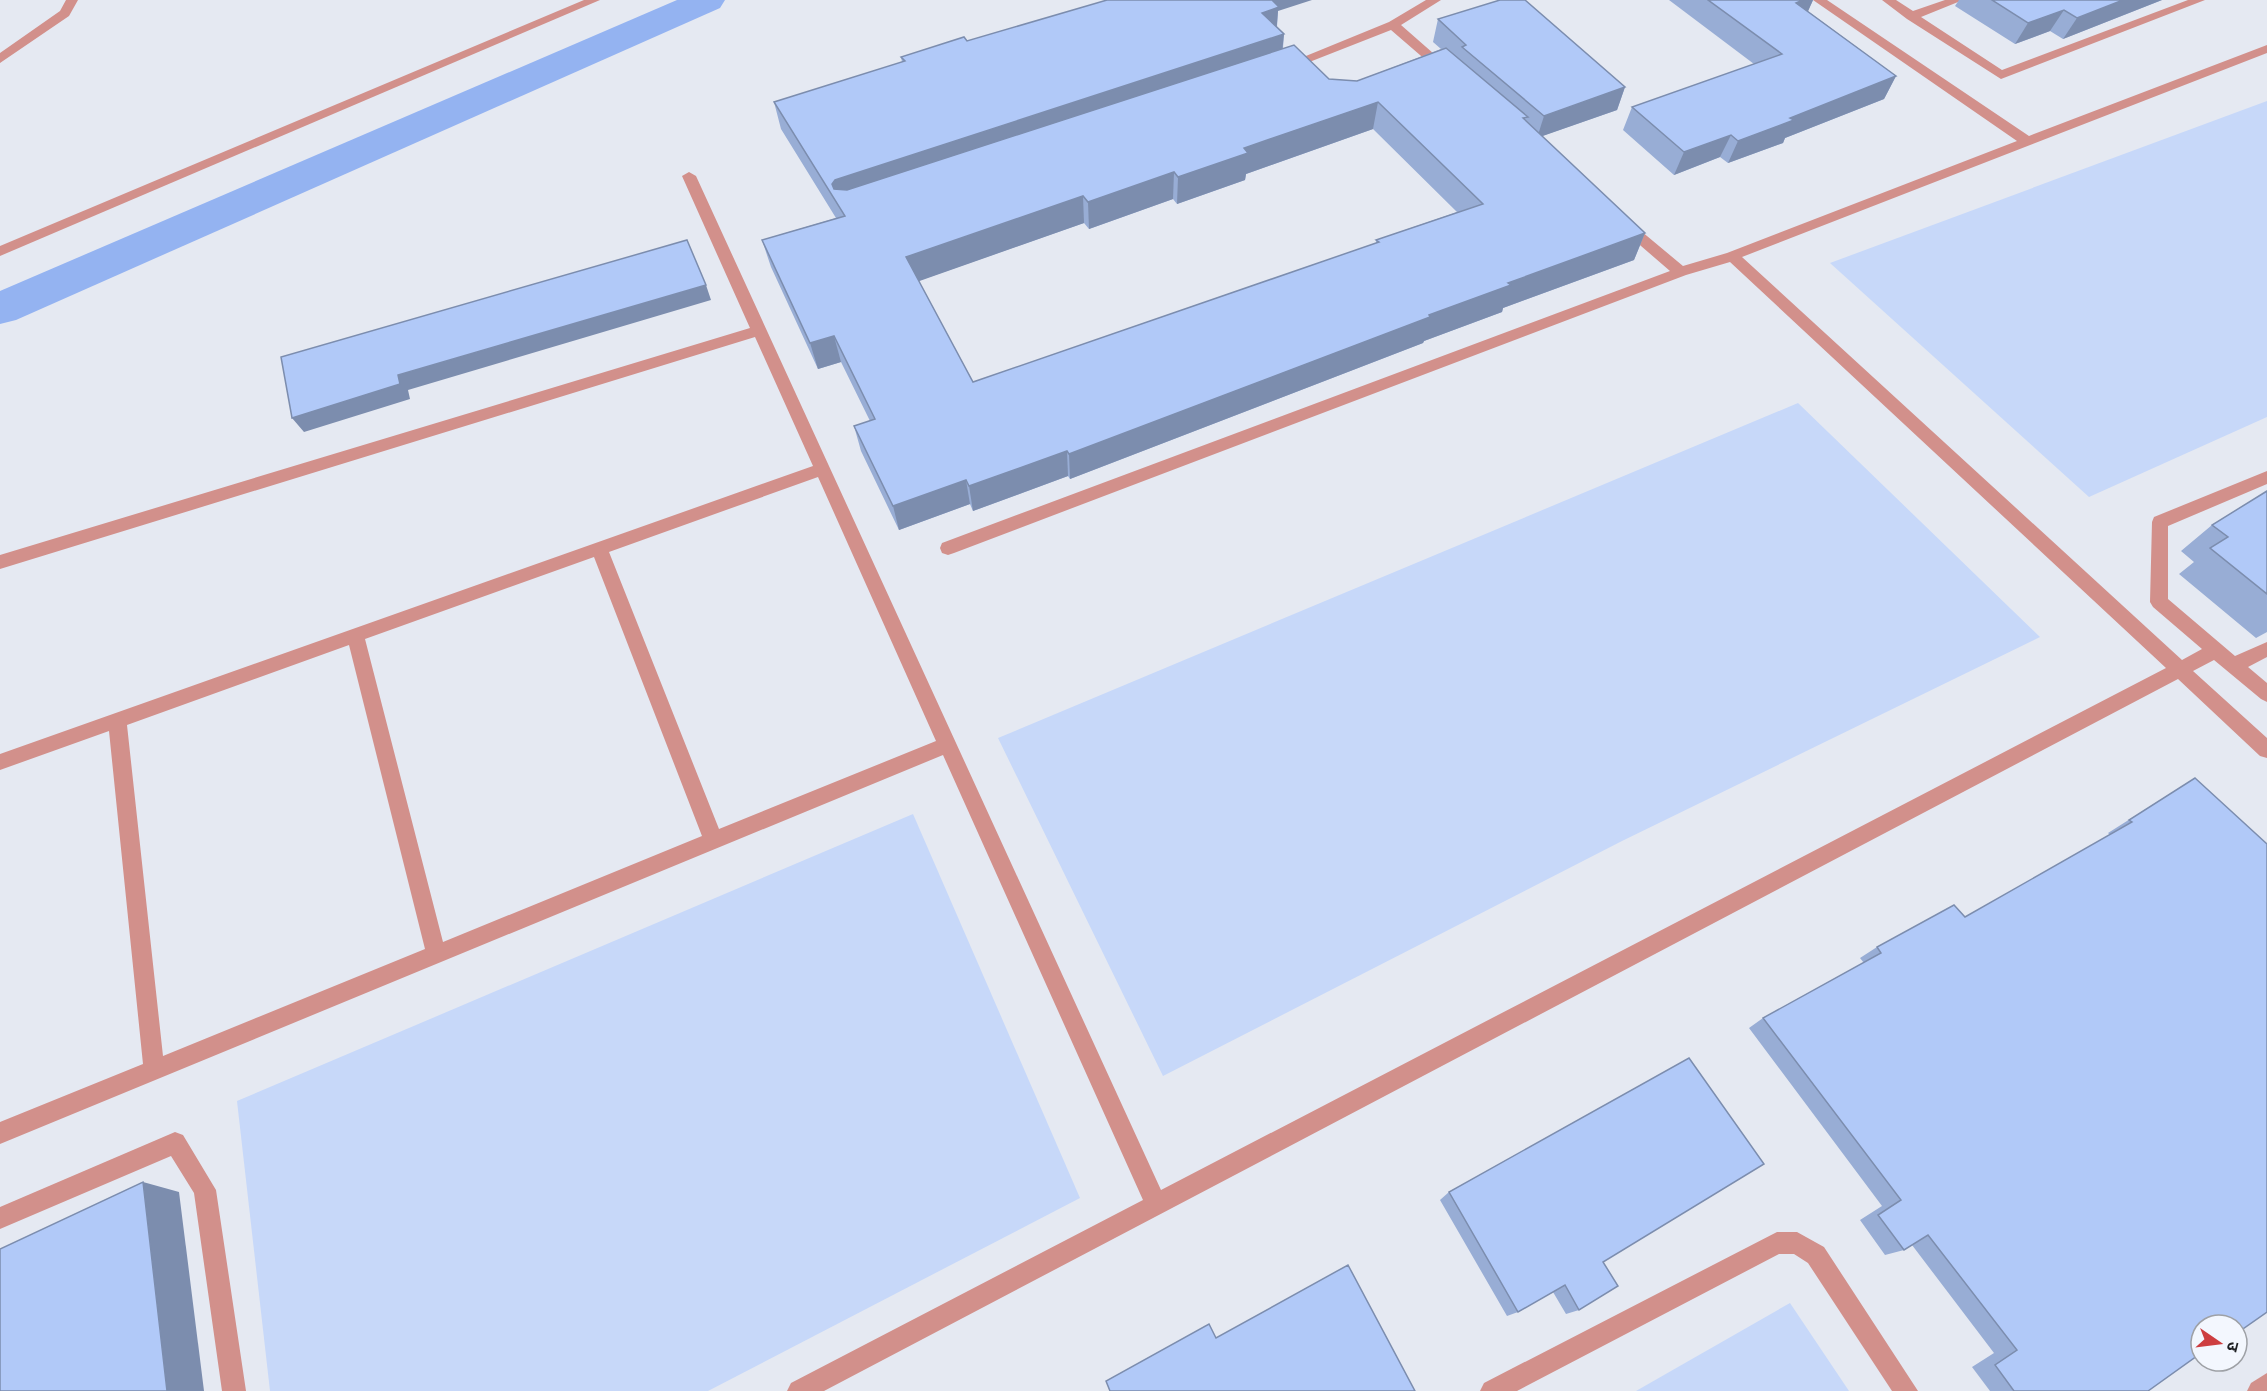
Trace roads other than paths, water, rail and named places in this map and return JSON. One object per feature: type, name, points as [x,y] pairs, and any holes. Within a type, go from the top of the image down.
[{"type":"street","points":[[0,59],[65,13],[72,0]]},
{"type":"street","points":[[0,250],[594,0]]},
{"type":"street","points":[[1270,72],[1393,25],[1435,0]]},
{"type":"street","points":[[1819,0],[2028,142]]},
{"type":"street","points":[[1888,0],[2001,75],[2199,0]]},
{"type":"street","points":[[1911,16],[1957,0]]},
{"type":"street","points":[[1393,25],[1456,79]]},
{"type":"street","points":[[948,548],[1681,272],[1732,256],[2267,49]]},
{"type":"street","points":[[689,176],[1156,1204]]},
{"type":"street","points":[[1618,218],[1681,272]]},
{"type":"street","points":[[1732,256],[2267,750]]},
{"type":"street","points":[[0,562],[760,330]]},
{"type":"street","points":[[0,762],[823,469]]},
{"type":"street","points":[[2267,477],[2160,522],[2159,602],[2267,693]]},
{"type":"street","points":[[599,549],[714,841]]},
{"type":"street","points":[[355,635],[436,954]]},
{"type":"street","points":[[2235,665],[2267,649]]},
{"type":"street","points":[[799,1391],[2217,650]]},
{"type":"street","points":[[117,721],[154,1070]]},
{"type":"street","points":[[0,1133],[948,745]]},
{"type":"street","points":[[0,1218],[175,1143],[206,1191],[234,1391]]},
{"type":"street","points":[[1492,1391],[1777,1243],[1797,1243],[1816,1255],[1906,1391]]},
{"type":"street","points":[[2259,1391],[2267,1385]]},
{"type":"waterway","points":[[0,309],[707,0]]}]
